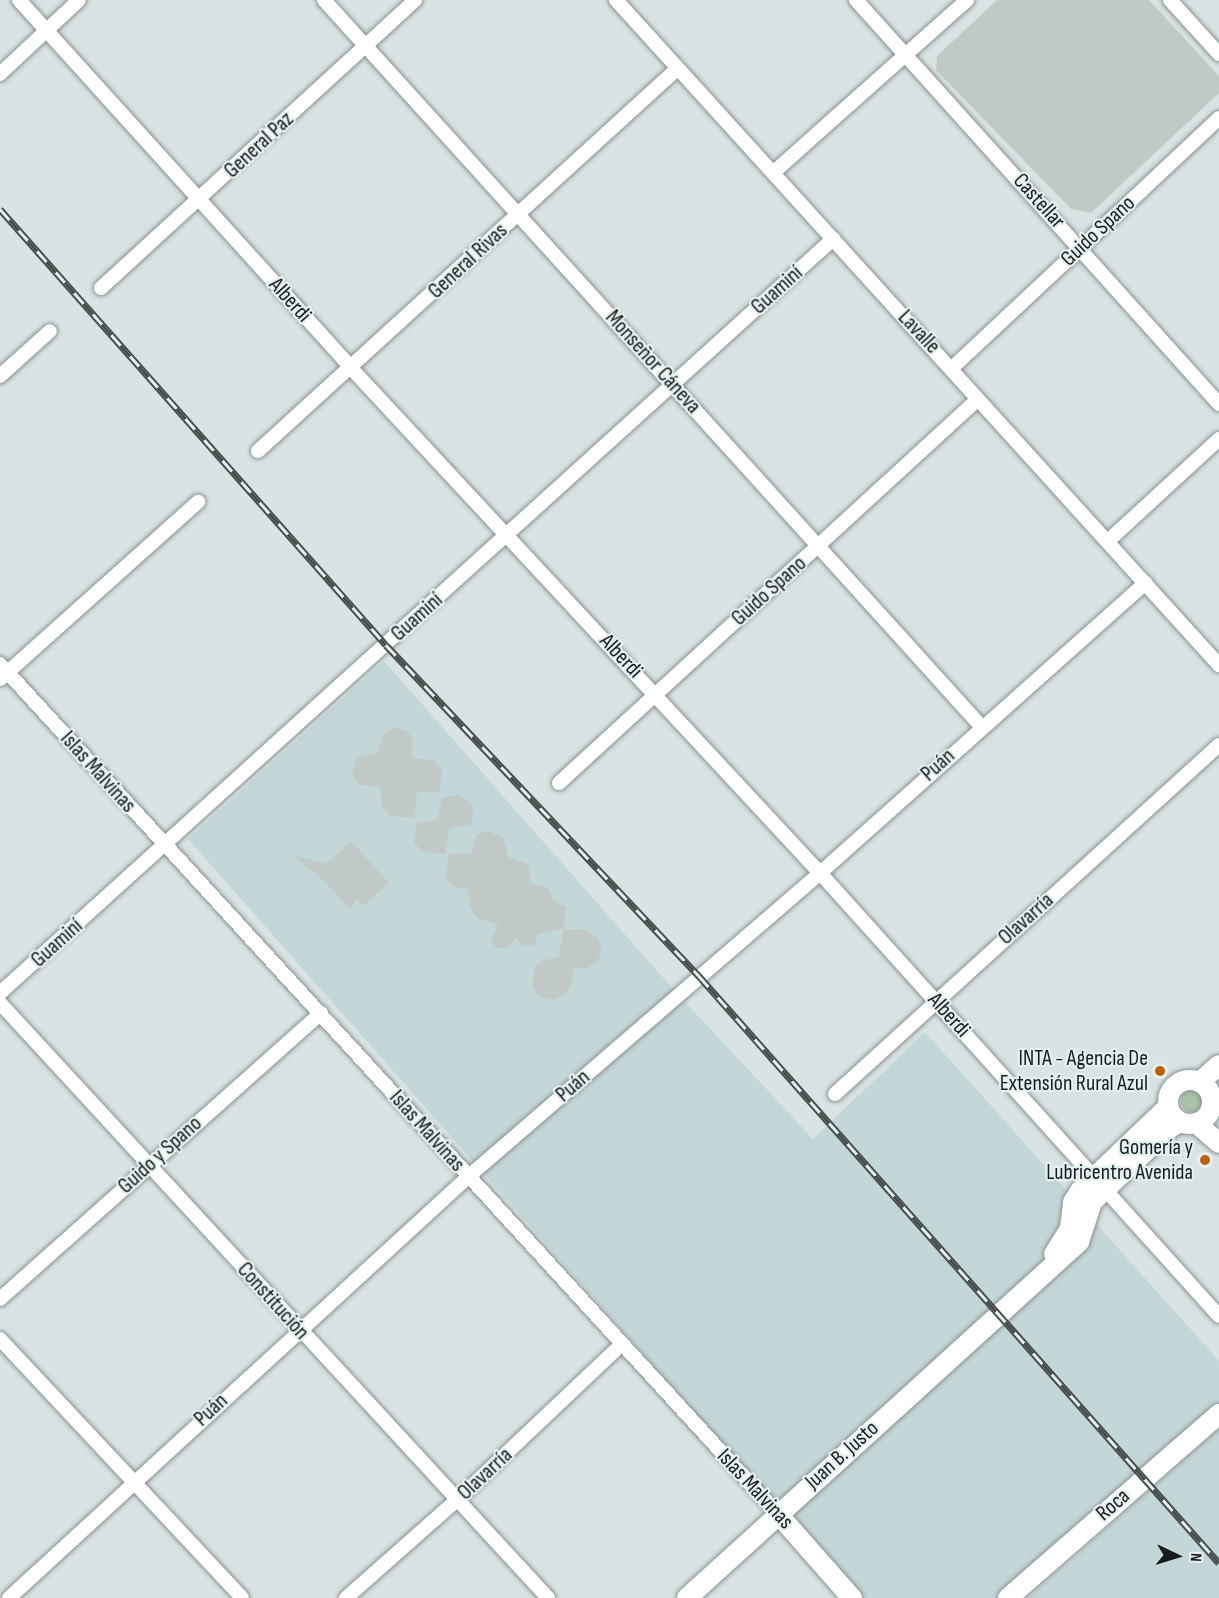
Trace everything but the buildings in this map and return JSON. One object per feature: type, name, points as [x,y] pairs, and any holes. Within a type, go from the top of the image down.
[{"type":"main road","name":"Juan B. Justo","points":[[687,1598],[1038,1275],[1079,1242],[1099,1181],[1182,1118],[1210,1090],[1219,1065]]},
{"type":"main road","points":[[1219,1126],[1210,1090],[1179,1082],[1169,1093],[1182,1118],[1219,1143]]},
{"type":"main road","name":"Roca","points":[[1008,1598],[1219,1414]]},
{"type":"main road","name":"Islas Malvinas","points":[[778,1514],[852,1598]]},
{"type":"street","name":"Alberdi","points":[[19,0],[351,368],[657,693],[1219,1316]]},
{"type":"street","points":[[0,74],[79,0]]},
{"type":"street","name":"Monseñor Cáneva","points":[[324,0],[981,726]]},
{"type":"street","name":"General Paz","points":[[100,288],[200,200],[415,0]]},
{"type":"street","name":"Lavalle","points":[[616,0],[1219,665]]},
{"type":"street","name":"Castellar","points":[[856,0],[1081,247],[1219,404]]},
{"type":"street","points":[[774,172],[907,56],[967,0]]},
{"type":"street","points":[[1170,0],[1219,54]]},
{"type":"street","name":"General Rivas","points":[[258,451],[677,69]]},
{"type":"street","name":"Guido Spano","points":[[952,368],[1219,118]]},
{"type":"street","name":"Guaminí","points":[[0,993],[833,239]]},
{"type":"street","points":[[0,376],[50,331]]},
{"type":"street","name":"Guido Spano","points":[[559,783],[978,399]]},
{"type":"street","points":[[1108,541],[1219,439]]},
{"type":"street","points":[[2,672],[198,502]]},
{"type":"street","name":"Puán","points":[[9,1598],[298,1330],[468,1177],[820,873],[981,726],[1145,583]]},
{"type":"street","name":"Islas Malvinas","points":[[2,672],[321,1013],[621,1345],[778,1514]]},
{"type":"street","name":"Olavarría","points":[[835,1094],[1219,745]]},
{"type":"street","name":"Constitución","points":[[0,1003],[151,1164],[298,1330],[459,1498],[548,1598]]},
{"type":"street","name":"Guido y Spano","points":[[0,1299],[321,1013]]},
{"type":"street","points":[[0,1339],[135,1480],[242,1598]]},
{"type":"street","name":"Olavarría","points":[[346,1598],[459,1498],[621,1345]]},
{"type":"shaded area","points":[[384,661],[674,990],[813,1139],[925,1032],[1219,1361],[1219,1411],[1010,1598],[859,1598],[188,839]]},
{"type":"shaded area","points":[[1219,1429],[1219,1598],[1028,1598]]},
{"type":"green space","points":[[1192,1090],[1200,1093],[1203,1101],[1200,1109],[1192,1112],[1184,1109],[1181,1101],[1184,1093]]},
{"type":"railway","points":[[0,209],[386,645],[699,976],[1219,1563]]},
{"type":"place","name":"INTA - Agencia De Extensión Rural Azul","points":[[1160,1071]]},
{"type":"place","name":"Gomería y Lubricentro Avenida","points":[[1205,1160]]}]
